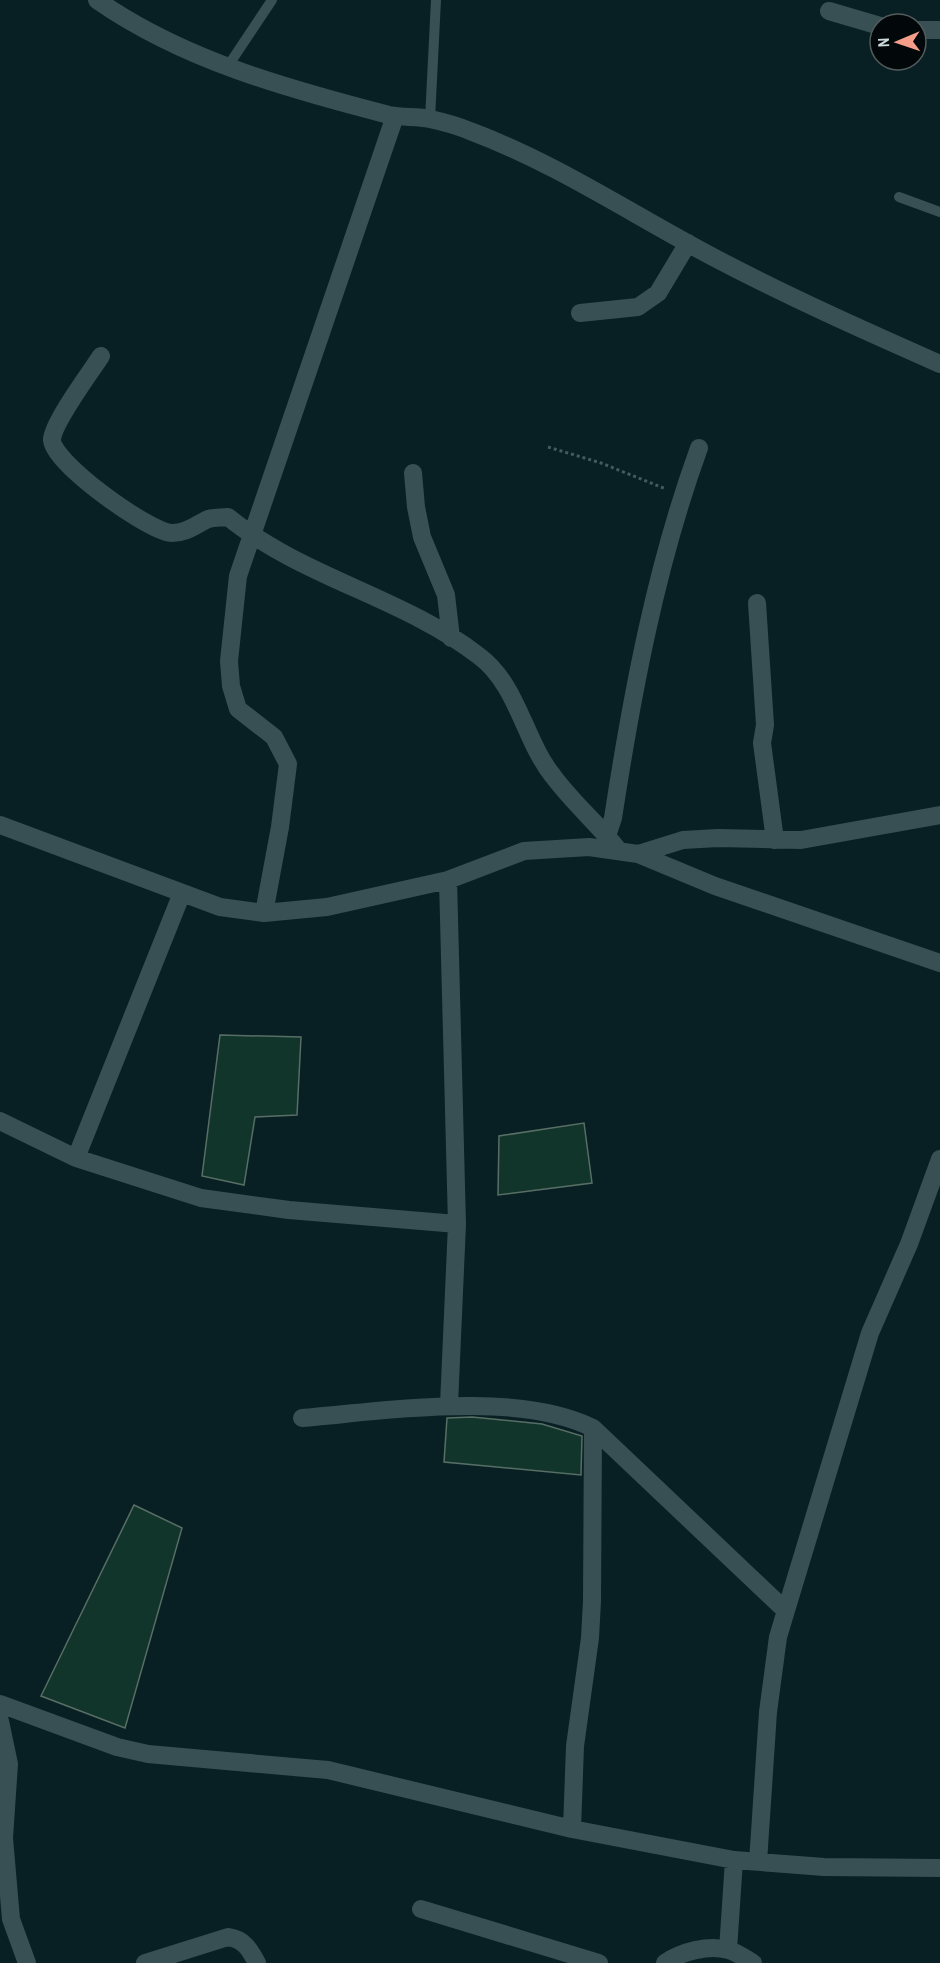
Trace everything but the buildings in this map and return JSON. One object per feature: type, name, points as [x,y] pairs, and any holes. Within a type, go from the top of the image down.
[{"type":"street","points":[[97,0],[141,29],[228,66],[316,96],[395,116],[430,119],[470,131],[538,160],[688,243],[854,326],[940,364]]},
{"type":"street","points":[[829,11],[868,22]]},
{"type":"street","points":[[264,913],[288,764],[274,737],[238,709],[231,686],[229,661],[238,576],[395,116]]},
{"type":"street","points":[[579,313],[638,307],[658,294],[688,243]]},
{"type":"street","points":[[101,356],[69,404],[52,438],[53,449],[84,480],[148,524],[170,533],[187,531],[208,519],[228,517],[253,537],[362,593],[421,618],[481,657],[500,680],[551,775],[620,852]]},
{"type":"street","points":[[607,836],[613,818],[656,586],[681,496],[699,448]]},
{"type":"street","points":[[413,474],[422,537],[447,595],[451,638]]},
{"type":"street","points":[[757,603],[765,725],[762,743],[775,840]]},
{"type":"street","points":[[638,854],[683,840],[718,838],[801,840],[940,815]]},
{"type":"street","points":[[0,825],[219,907],[264,913],[327,907],[448,880],[524,851],[589,847],[638,854],[715,886],[940,963]]},
{"type":"street","points":[[448,880],[457,1224],[449,1405]]},
{"type":"street","points":[[76,1158],[182,893]]},
{"type":"street","points":[[0,1121],[76,1158],[201,1198],[289,1210],[457,1224]]},
{"type":"street","points":[[758,1862],[771,1674],[785,1610],[870,1333],[909,1244],[940,1159]]},
{"type":"street","points":[[302,1418],[449,1405],[570,1416],[593,1428],[785,1610]]},
{"type":"street","points":[[572,1829],[575,1746],[590,1638],[592,1601],[593,1428]]},
{"type":"street","points":[[0,1704],[117,1747],[158,1755],[328,1770],[572,1829],[734,1860],[824,1867],[940,1868]]},
{"type":"street","points":[[0,1720],[9,1764],[4,1839],[11,1919],[27,1963]]},
{"type":"street","points":[[728,1950],[734,1860]]},
{"type":"street","points":[[421,1909],[599,1963]]},
{"type":"street","points":[[144,1963],[228,1937],[238,1938],[249,1948],[257,1963]]},
{"type":"street","points":[[665,1963],[673,1957],[703,1949],[728,1950],[753,1963]]},
{"type":"lane","points":[[228,66],[272,0]]},
{"type":"lane","points":[[430,119],[436,0]]},
{"type":"lane","points":[[899,197],[940,212]]},
{"type":"path","points":[[548,447],[601,463],[681,496]]}]
